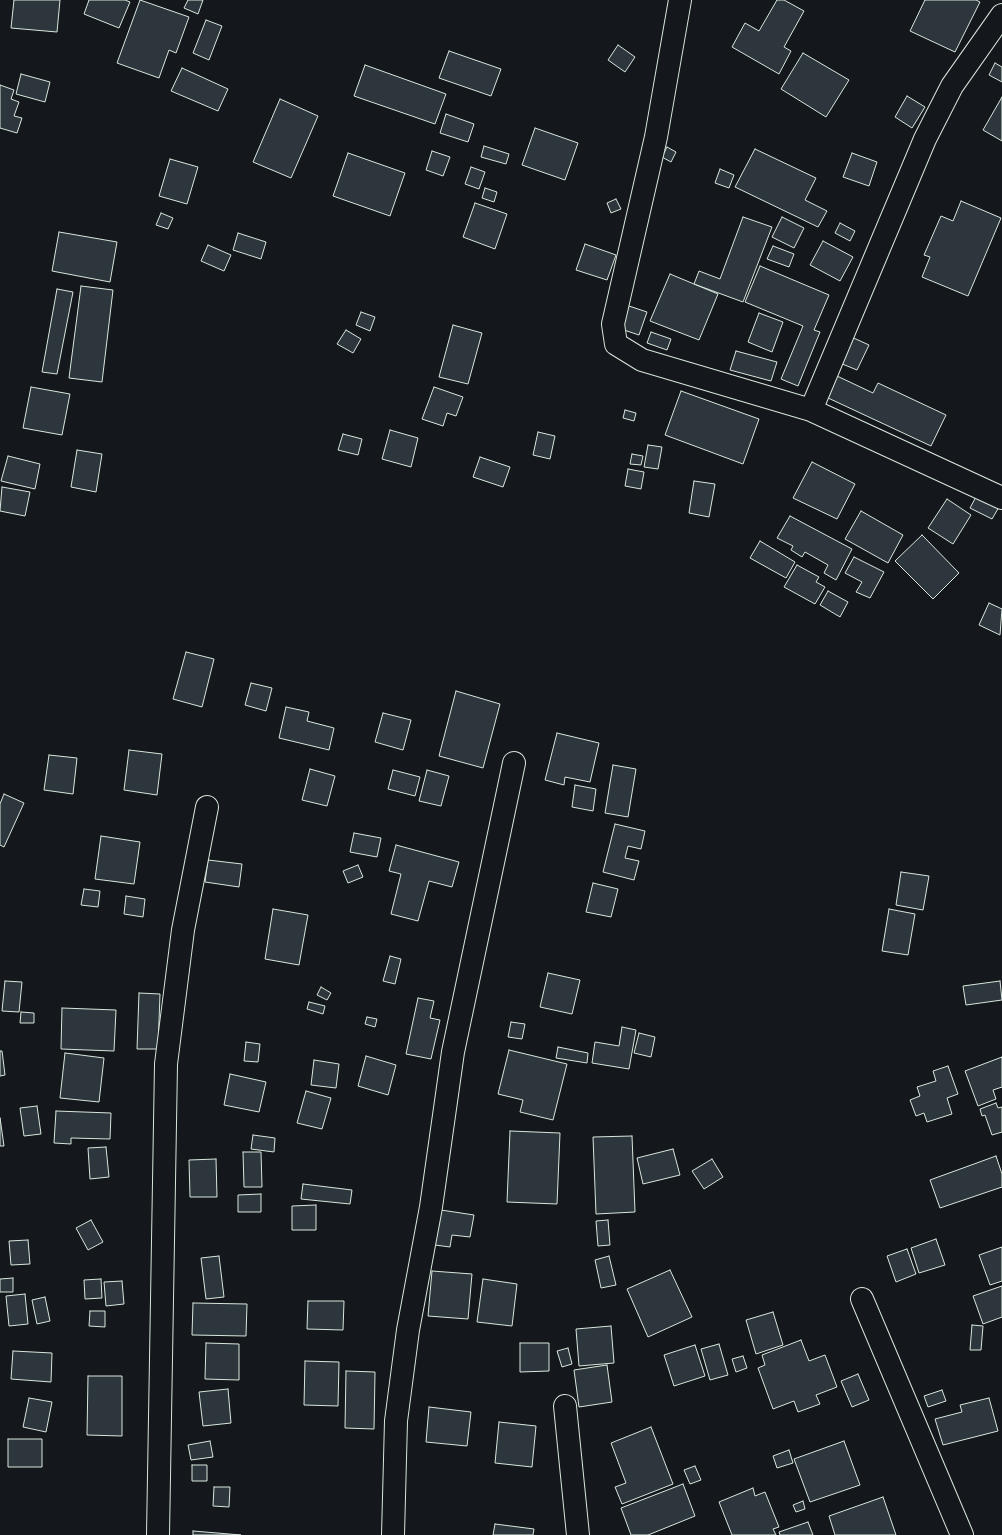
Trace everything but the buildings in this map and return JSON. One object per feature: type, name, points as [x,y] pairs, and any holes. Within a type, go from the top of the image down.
[{"type":"street","points":[[680,0],[656,136],[613,324],[616,344],[642,360],[811,410],[1002,498]]},
{"type":"street","points":[[811,410],[925,139],[952,86],[1002,15]]},
{"type":"street","points":[[393,1535],[396,1421],[408,1330],[431,1207],[453,1052],[514,763]]},
{"type":"street","points":[[158,1535],[166,1064],[183,930],[207,807]]},
{"type":"street","points":[[862,1299],[962,1535]]},
{"type":"street","points":[[565,1406],[578,1535]]}]
